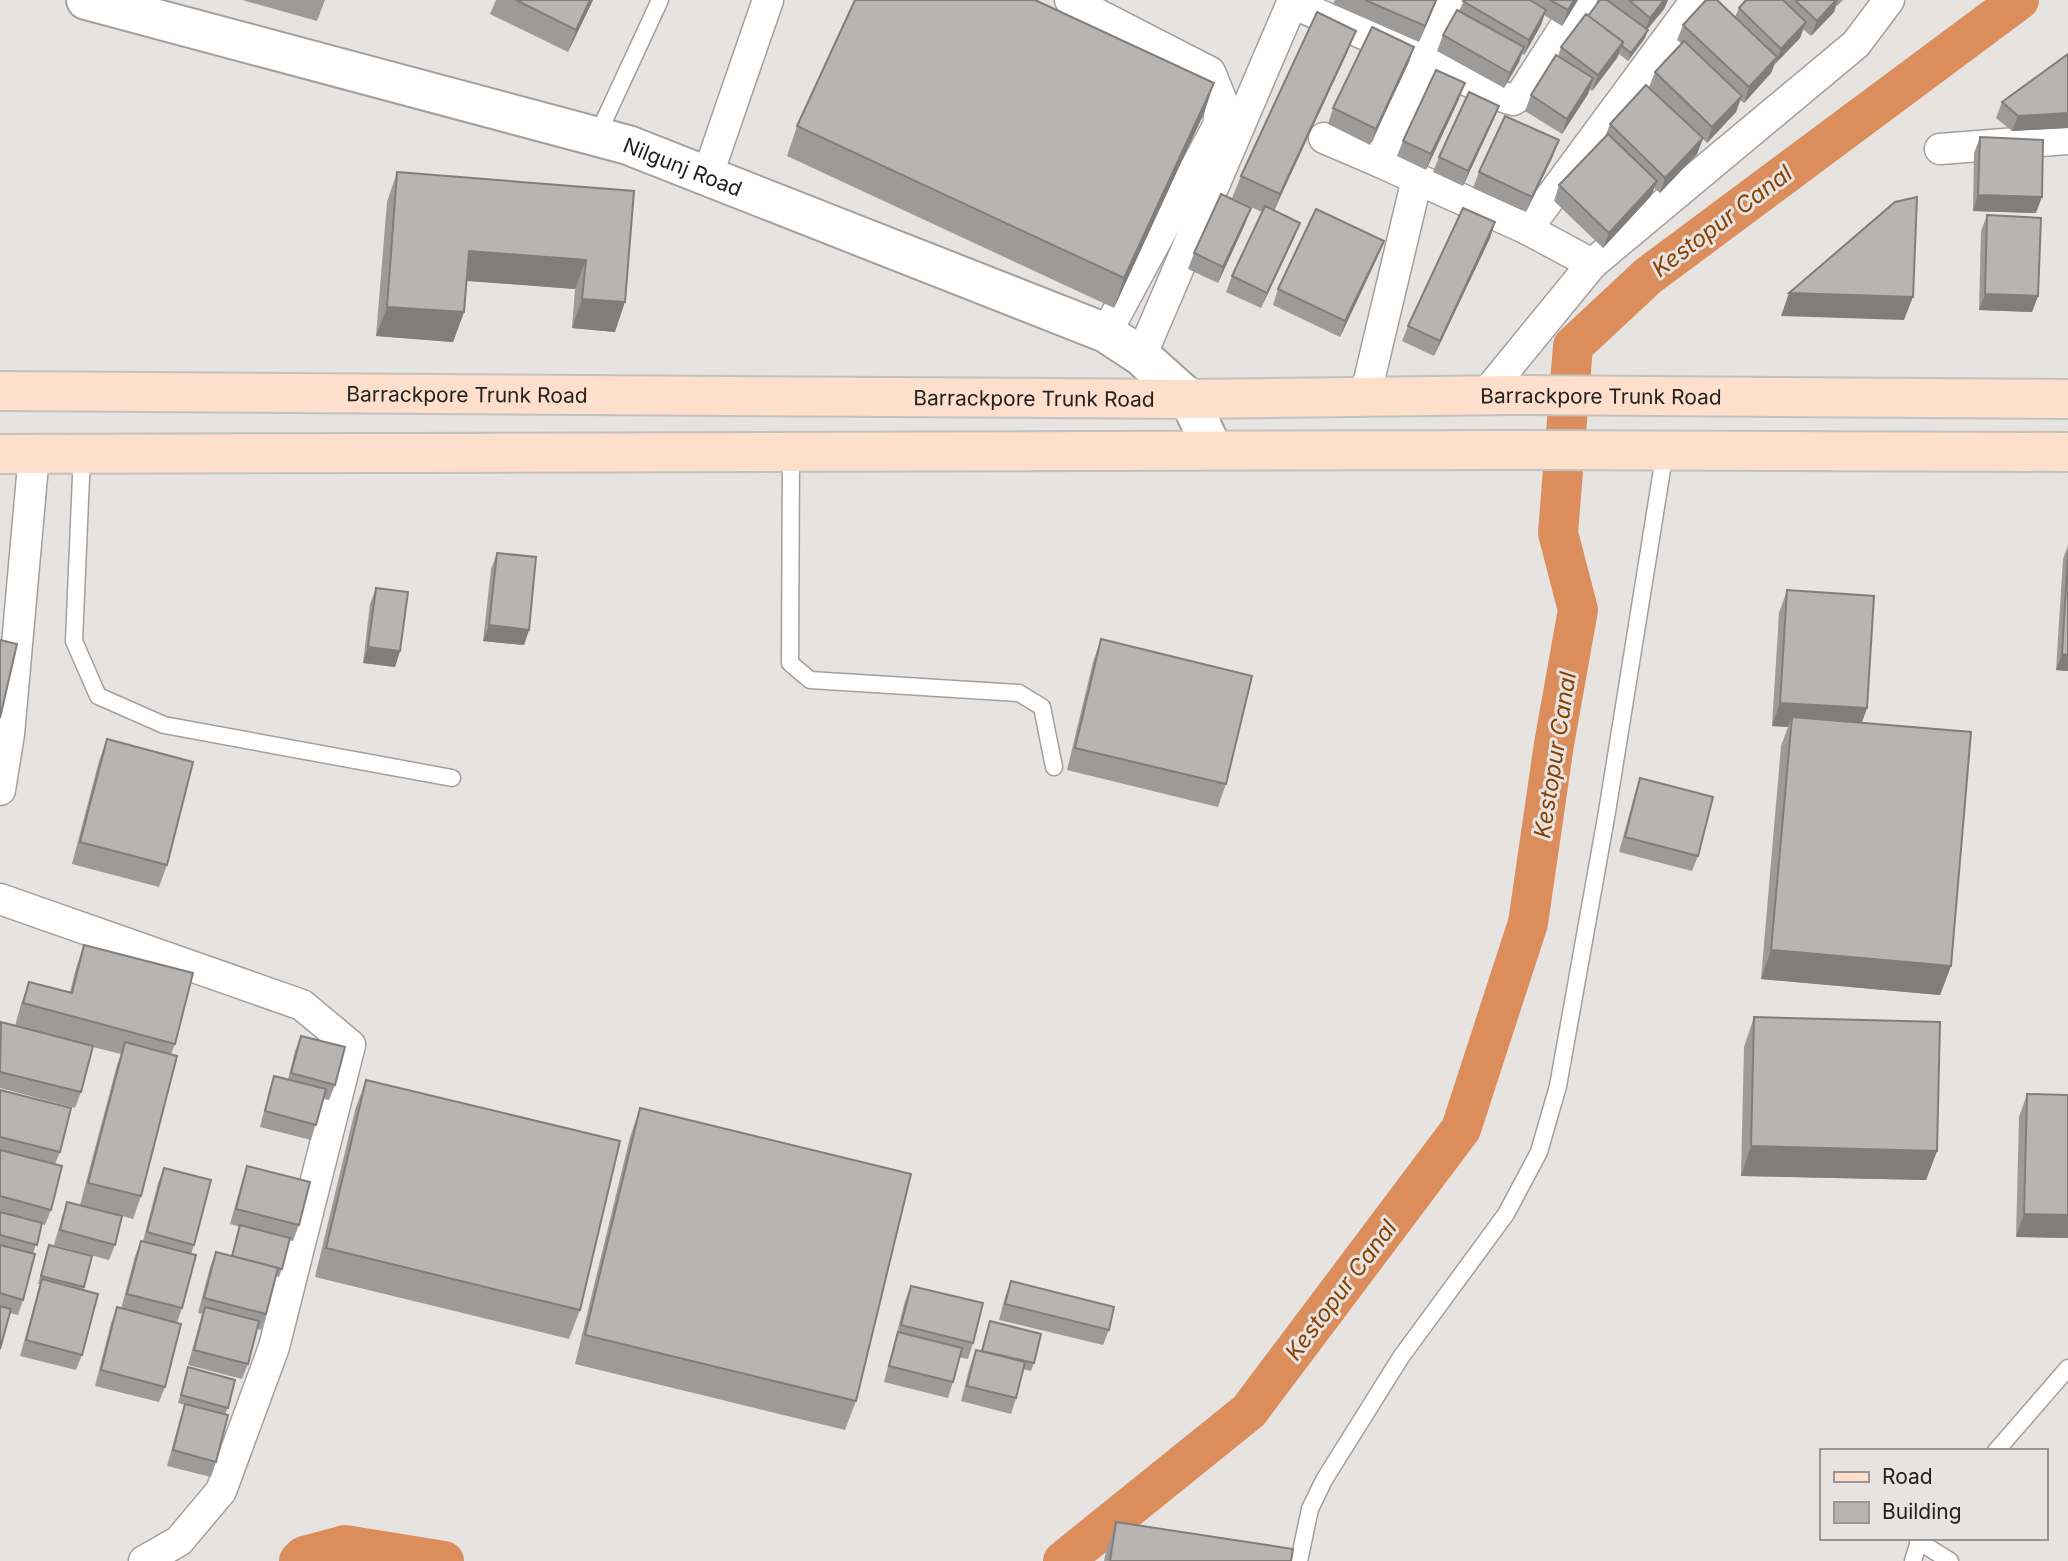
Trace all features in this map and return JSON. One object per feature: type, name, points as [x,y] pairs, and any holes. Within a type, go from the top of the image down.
[{"type":"main road","name":"Barrackpore Trunk Road","points":[[0,391],[1189,400],[1498,395],[2068,398]]},
{"type":"main road","points":[[17,454],[1213,450],[2068,452]]},
{"type":"street","name":"Nilgunj Road","points":[[86,0],[597,136],[708,174],[1106,333],[1141,356],[1189,400],[1213,450]]},
{"type":"street","points":[[708,174],[768,0]]},
{"type":"street","points":[[1070,0],[1210,72],[1221,99],[1218,127],[1106,333]]},
{"type":"street","points":[[1380,162],[1424,60],[1454,0]]},
{"type":"street","points":[[1141,356],[1293,1],[1513,100],[1521,95],[1582,0]]},
{"type":"street","points":[[1527,229],[1696,0]]},
{"type":"street","points":[[1498,395],[1592,264],[1856,44],[1889,0]]},
{"type":"street","points":[[1324,138],[1527,229],[1592,264]]},
{"type":"street","points":[[1940,149],[2068,139]]},
{"type":"street","points":[[1366,397],[1417,179]]},
{"type":"street","points":[[0,790],[9,734],[17,454]]},
{"type":"street","points":[[0,899],[302,1005],[350,1045],[274,1347],[221,1491],[179,1541],[144,1561]]},
{"type":"lane","points":[[597,136],[660,0]]},
{"type":"lane","points":[[1299,1561],[1310,1509],[1324,1479],[1401,1357],[1506,1214],[1539,1153],[1558,1086],[1607,812],[1665,451]]},
{"type":"lane","points":[[791,452],[790,663],[810,680],[1020,692],[1042,708],[1054,767]]},
{"type":"lane","points":[[82,453],[74,641],[98,696],[164,725],[452,778]]},
{"type":"lane","points":[[1998,1449],[2068,1368]]},
{"type":"lane","points":[[1913,1561],[1919,1540]]},
{"type":"lane","points":[[1920,1540],[1950,1561]]},
{"type":"building","points":[[516,0],[590,0],[576,30]]},
{"type":"building","points":[[855,0],[1035,0],[1214,83],[1124,278],[797,126]]},
{"type":"building","points":[[1365,0],[1436,0],[1425,26]]},
{"type":"building","points":[[1464,0],[1530,0],[1546,10],[1529,40]]},
{"type":"building","points":[[1550,0],[1574,0],[1568,10]]},
{"type":"building","points":[[1600,0],[1607,0],[1648,30],[1631,53],[1622,46],[1623,42],[1588,16]]},
{"type":"building","points":[[1629,0],[1664,0],[1650,18]]},
{"type":"building","points":[[1706,0],[1717,0],[1777,57],[1749,87],[1683,25]]},
{"type":"building","points":[[1746,0],[1783,0],[1806,22],[1781,49],[1739,8]]},
{"type":"building","points":[[1795,0],[1836,0],[1817,21]]},
{"type":"building","points":[[1457,10],[1524,47],[1510,73],[1443,35]]},
{"type":"building","points":[[1317,12],[1356,31],[1280,194],[1241,176]]},
{"type":"building","points":[[1586,14],[1623,42],[1598,75],[1561,47]]},
{"type":"building","points":[[1372,27],[1414,47],[1376,129],[1333,108]]},
{"type":"building","points":[[1684,41],[1742,96],[1712,127],[1655,72]]},
{"type":"building","points":[[2068,54],[2068,113],[2018,116],[2002,102]]},
{"type":"building","points":[[1556,55],[1593,78],[1567,119],[1531,95]]},
{"type":"building","points":[[1436,70],[1465,83],[1431,154],[1403,141]]},
{"type":"building","points":[[1646,85],[1703,138],[1665,178],[1610,124]]},
{"type":"building","points":[[1469,92],[1499,106],[1468,171],[1439,157]]},
{"type":"building","points":[[1505,116],[1559,140],[1532,197],[1479,172]]},
{"type":"building","points":[[1608,134],[1657,181],[1609,233],[1559,185]]},
{"type":"building","points":[[1980,137],[2043,140],[2042,197],[1978,195]]},
{"type":"building","points":[[397,172],[634,191],[625,302],[582,299],[586,260],[469,251],[464,312],[387,307]]},
{"type":"building","points":[[1221,194],[1251,208],[1223,267],[1194,253]]},
{"type":"building","points":[[1917,197],[1913,297],[1789,293],[1895,202]]},
{"type":"building","points":[[1265,206],[1300,223],[1267,293],[1232,276]]},
{"type":"building","points":[[1463,208],[1495,222],[1440,341],[1408,326]]},
{"type":"building","points":[[1316,209],[1384,241],[1345,321],[1278,289]]},
{"type":"building","points":[[1987,215],[2041,218],[2038,296],[1985,294]]},
{"type":"building","points":[[497,553],[536,557],[529,630],[489,625]]},
{"type":"building","points":[[2068,553],[2068,655],[2062,654]]},
{"type":"building","points":[[376,588],[408,592],[400,651],[368,647]]},
{"type":"building","points":[[1787,590],[1874,596],[1867,708],[1780,703]]},
{"type":"building","points":[[1101,639],[1252,676],[1226,784],[1075,748]]},
{"type":"building","points":[[0,640],[17,644],[0,718]]},
{"type":"building","points":[[1792,717],[1971,732],[1951,966],[1771,950]]},
{"type":"building","points":[[107,739],[193,762],[167,865],[80,842]]},
{"type":"building","points":[[1640,778],[1713,797],[1698,856],[1625,837]]},
{"type":"building","points":[[84,945],[193,973],[175,1044],[23,1003],[29,982],[72,993]]},
{"type":"building","points":[[1754,1017],[1940,1022],[1937,1151],[1751,1146]]},
{"type":"building","points":[[1,1022],[93,1046],[81,1092],[0,1072]]},
{"type":"building","points":[[301,1036],[345,1047],[335,1085],[291,1073]]},
{"type":"building","points":[[125,1042],[177,1056],[141,1196],[88,1183]]},
{"type":"building","points":[[274,1076],[326,1089],[316,1125],[265,1111]]},
{"type":"building","points":[[366,1080],[620,1141],[580,1310],[326,1248]]},
{"type":"building","points":[[0,1090],[71,1108],[60,1152],[0,1137]]},
{"type":"building","points":[[2027,1094],[2068,1095],[2068,1215],[2024,1214]]},
{"type":"building","points":[[640,1108],[911,1174],[856,1401],[585,1335]]},
{"type":"building","points":[[0,1150],[62,1166],[51,1210],[0,1196]]},
{"type":"building","points":[[247,1166],[310,1182],[299,1225],[236,1209]]},
{"type":"building","points":[[164,1168],[211,1180],[194,1245],[147,1232]]},
{"type":"building","points":[[67,1202],[122,1216],[115,1245],[60,1230]]},
{"type":"building","points":[[0,1212],[42,1223],[37,1245],[0,1235]]},
{"type":"building","points":[[240,1225],[290,1238],[282,1269],[232,1256]]},
{"type":"building","points":[[141,1241],[196,1255],[182,1308],[127,1294]]},
{"type":"building","points":[[0,1245],[35,1254],[23,1300],[0,1293]]},
{"type":"building","points":[[49,1245],[92,1256],[84,1287],[41,1276]]},
{"type":"building","points":[[216,1252],[278,1268],[266,1314],[204,1298]]},
{"type":"building","points":[[42,1279],[98,1294],[82,1355],[26,1340]]},
{"type":"building","points":[[1011,1281],[1114,1307],[1109,1330],[1005,1304]]},
{"type":"building","points":[[911,1286],[983,1303],[973,1343],[901,1325]]},
{"type":"building","points":[[0,1306],[11,1309],[0,1349]]},
{"type":"building","points":[[117,1307],[181,1324],[165,1387],[101,1370]]},
{"type":"building","points":[[205,1307],[259,1321],[248,1364],[194,1350]]},
{"type":"building","points":[[990,1321],[1041,1334],[1034,1363],[982,1351]]},
{"type":"building","points":[[898,1332],[962,1348],[953,1382],[889,1366]]},
{"type":"building","points":[[976,1350],[1025,1362],[1016,1398],[967,1386]]},
{"type":"building","points":[[188,1367],[235,1380],[228,1408],[181,1395]]},
{"type":"building","points":[[185,1404],[228,1415],[216,1462],[173,1450]]},
{"type":"building","points":[[1116,1522],[1293,1549],[1291,1561],[1110,1561]]},
{"type":"waterway","name":"Kestopur Canal","points":[[1063,1561],[1249,1411],[1461,1129],[1528,923],[1554,744],[1578,610],[1558,533],[1573,346],[1648,276],[2019,0]]},
{"type":"waterway","name":"Kestopur Canal","points":[[299,1561],[304,1556],[345,1545],[444,1561]]}]
